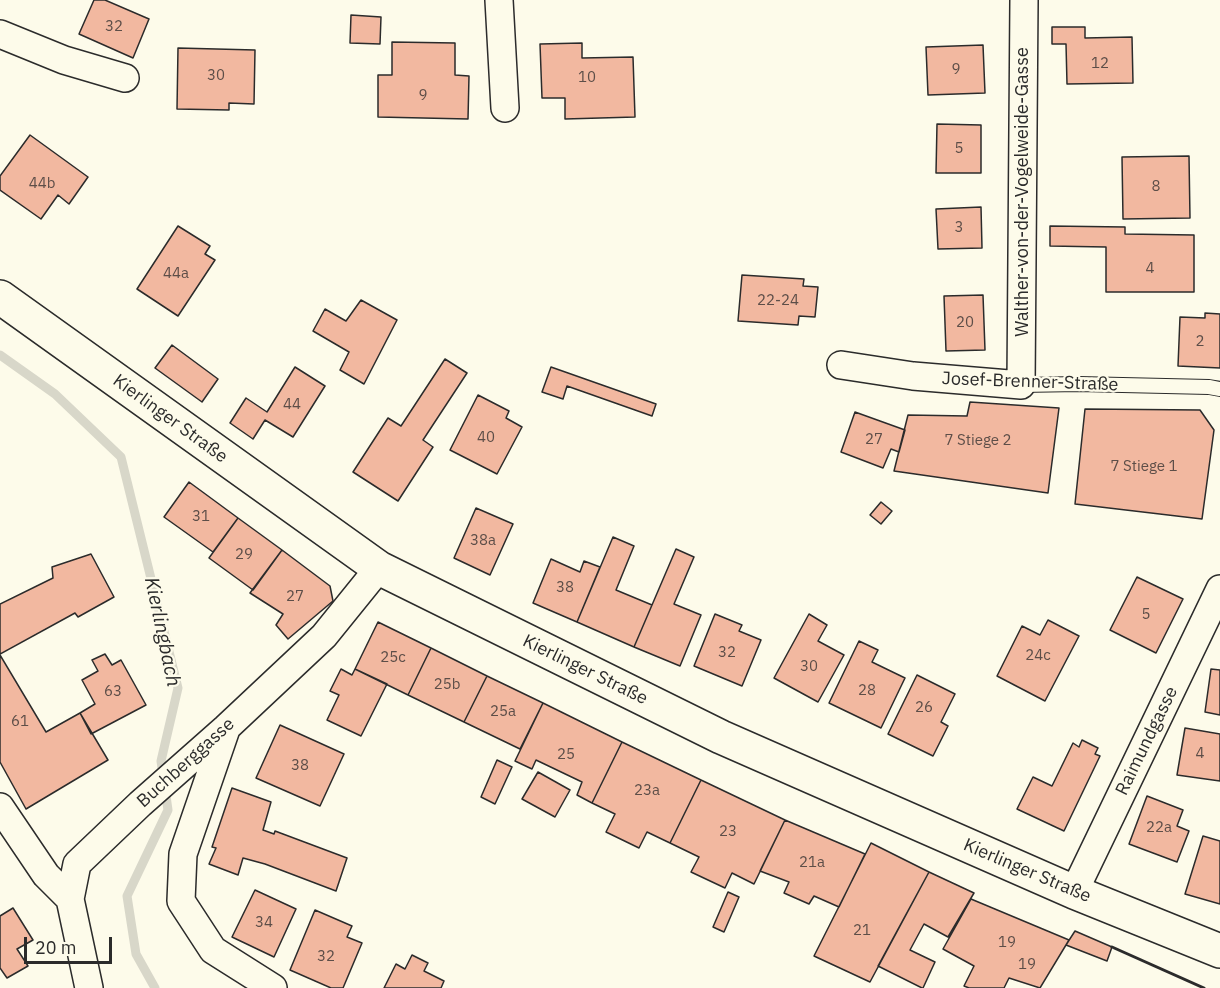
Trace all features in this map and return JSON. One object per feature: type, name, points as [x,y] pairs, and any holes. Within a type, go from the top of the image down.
[{"type":"main road","name":"Kierlinger Straße","points":[[0,297],[379,568],[721,737],[1074,892],[1220,951]]},
{"type":"street","points":[[499,0],[505,108]]},
{"type":"street","name":"Walther-von-der-Vogelweide-Gasse","points":[[1021,385],[1024,0]]},
{"type":"street","points":[[0,34],[64,60],[125,78]]},
{"type":"street","name":"Josef-Brenner-Straße","points":[[841,365],[913,376],[1021,385]]},
{"type":"street","name":"Buchberggasse","points":[[89,988],[70,899],[77,864],[324,636],[379,568]]},
{"type":"street","name":"Raimundgasse","points":[[1074,892],[1220,589]]},
{"type":"street","points":[[226,728],[183,854],[182,901],[213,950],[273,988]]},
{"type":"street","points":[[0,807],[46,876],[70,899]]},
{"type":"lane","name":"Josef-Brenner-Straße","points":[[1021,385],[1079,384],[1220,389]]},
{"type":"building","points":[[94,0],[105,0],[149,19],[133,58],[79,34]]},
{"type":"building","points":[[351,15],[381,17],[380,44],[350,43]]},
{"type":"building","points":[[1052,27],[1085,27],[1085,38],[1132,37],[1133,83],[1067,84],[1066,44],[1052,44]]},
{"type":"building","points":[[392,42],[455,43],[455,75],[469,76],[468,119],[378,117],[378,75],[392,75]]},
{"type":"building","points":[[582,43],[582,58],[633,57],[635,117],[565,119],[565,98],[542,98],[540,44]]},
{"type":"building","points":[[983,45],[985,93],[928,95],[926,47]]},
{"type":"building","points":[[178,48],[255,50],[254,104],[229,103],[229,110],[177,109]]},
{"type":"building","points":[[937,124],[981,125],[981,173],[936,173]]},
{"type":"building","points":[[30,135],[88,177],[69,204],[58,195],[41,219],[0,190],[0,176]]},
{"type":"building","points":[[1189,156],[1190,218],[1123,219],[1122,157]]},
{"type":"building","points":[[981,207],[982,248],[938,249],[936,209]]},
{"type":"building","points":[[178,226],[210,246],[205,254],[215,260],[178,316],[137,289]]},
{"type":"building","points":[[1050,226],[1125,227],[1125,234],[1194,235],[1194,292],[1106,292],[1106,247],[1050,246]]},
{"type":"building","points":[[742,275],[804,279],[803,286],[818,287],[815,317],[799,316],[798,325],[738,321]]},
{"type":"building","points":[[983,295],[985,350],[946,351],[944,296]]},
{"type":"building","points":[[361,300],[397,320],[364,384],[340,370],[349,352],[313,331],[325,309],[346,321]]},
{"type":"building","points":[[1205,313],[1220,314],[1220,368],[1178,366],[1180,317],[1205,318]]},
{"type":"building","points":[[172,345],[218,379],[202,402],[155,368]]},
{"type":"building","points":[[445,359],[467,373],[423,440],[433,447],[398,501],[353,472],[388,418],[401,426]]},
{"type":"building","points":[[295,367],[325,386],[293,437],[265,420],[253,439],[230,423],[246,398],[267,412]]},
{"type":"building","points":[[551,367],[656,404],[652,416],[567,386],[563,399],[542,392]]},
{"type":"building","points":[[478,395],[509,411],[506,418],[522,427],[497,474],[450,450]]},
{"type":"building","points":[[970,402],[1059,408],[1048,493],[894,471],[908,415],[967,416]]},
{"type":"building","points":[[1085,409],[1200,410],[1214,430],[1202,519],[1075,504]]},
{"type":"building","points":[[855,412],[905,430],[899,452],[891,449],[883,468],[841,452]]},
{"type":"building","points":[[189,482],[238,518],[213,552],[164,517]]},
{"type":"building","points":[[881,502],[892,511],[881,524],[870,515]]},
{"type":"building","points":[[476,508],[513,524],[490,575],[454,558]]},
{"type":"building","points":[[238,518],[282,550],[253,590],[209,558]]},
{"type":"building","points":[[613,537],[634,546],[616,590],[652,605],[634,647],[577,622]]},
{"type":"building","points":[[676,549],[694,557],[674,604],[701,615],[680,666],[634,647]]},
{"type":"building","points":[[282,550],[330,586],[333,601],[288,639],[276,625],[283,614],[250,593]]},
{"type":"building","points":[[91,554],[114,597],[78,617],[75,613],[0,654],[0,604],[53,578],[52,567]]},
{"type":"building","points":[[551,559],[580,572],[584,561],[600,567],[577,622],[533,603]]},
{"type":"building","points":[[1137,577],[1183,599],[1156,653],[1110,630]]},
{"type":"building","points":[[715,614],[742,625],[739,631],[761,640],[742,686],[694,666]]},
{"type":"building","points":[[809,614],[827,625],[818,641],[844,655],[818,702],[774,678]]},
{"type":"building","points":[[1048,620],[1079,636],[1045,701],[997,676],[1022,626],[1040,635]]},
{"type":"building","points":[[378,622],[431,648],[408,695],[355,669]]},
{"type":"building","points":[[859,641],[878,650],[872,662],[905,678],[881,728],[829,703]]},
{"type":"building","points":[[431,648],[487,676],[464,722],[408,695]]},
{"type":"building","points":[[105,654],[112,665],[121,660],[146,705],[91,734],[80,713],[95,704],[82,680],[98,671],[92,660]]},
{"type":"building","points":[[0,655],[46,732],[80,713],[108,760],[26,809],[0,762]]},
{"type":"building","points":[[341,669],[352,675],[355,669],[387,684],[361,736],[327,720],[339,695],[330,691]]},
{"type":"building","points":[[1211,669],[1220,670],[1220,715],[1205,712]]},
{"type":"building","points":[[917,675],[955,694],[941,722],[948,726],[933,756],[888,734]]},
{"type":"building","points":[[487,676],[543,703],[520,749],[464,722]]},
{"type":"building","points":[[543,703],[622,742],[592,803],[577,795],[582,782],[536,760],[532,769],[515,761]]},
{"type":"building","points":[[280,725],[344,754],[320,806],[256,778]]},
{"type":"building","points":[[1185,728],[1220,734],[1220,781],[1177,775]]},
{"type":"building","points":[[1082,740],[1098,748],[1095,754],[1100,756],[1064,831],[1017,809],[1033,777],[1052,786],[1073,743],[1079,747]]},
{"type":"building","points":[[622,742],[701,780],[670,843],[647,832],[639,848],[606,832],[615,814],[592,803]]},
{"type":"building","points":[[497,760],[512,767],[495,804],[481,797]]},
{"type":"building","points":[[538,772],[570,790],[555,817],[522,799]]},
{"type":"building","points":[[701,780],[785,820],[754,884],[732,873],[725,888],[691,872],[699,857],[670,843]]},
{"type":"building","points":[[232,788],[271,802],[263,830],[274,834],[275,831],[347,858],[336,891],[243,858],[238,875],[209,864],[216,848],[212,847]]},
{"type":"building","points":[[1147,796],[1183,810],[1177,826],[1189,831],[1177,862],[1129,844]]},
{"type":"building","points":[[785,820],[865,854],[839,907],[814,896],[809,904],[784,893],[789,882],[760,871]]},
{"type":"building","points":[[1203,836],[1220,841],[1220,904],[1185,894]]},
{"type":"building","points":[[871,843],[929,872],[870,982],[814,956]]},
{"type":"building","points":[[929,872],[974,893],[948,937],[924,924],[910,950],[935,962],[922,988],[878,966]]},
{"type":"building","points":[[255,890],[296,909],[274,957],[232,937]]},
{"type":"building","points":[[728,892],[739,897],[724,932],[713,927]]},
{"type":"building","points":[[971,899],[1069,940],[1040,988],[1009,978],[1004,988],[964,986],[974,966],[943,949]]},
{"type":"building","points":[[13,908],[33,940],[17,949],[28,966],[7,978],[0,968],[0,916]]},
{"type":"building","points":[[315,910],[352,926],[347,937],[362,943],[343,988],[331,988],[290,970]]},
{"type":"building","points":[[1075,931],[1112,947],[1107,961],[1066,945]]},
{"type":"building","points":[[412,955],[428,963],[424,971],[444,981],[441,988],[384,988],[396,964],[405,969]]},
{"type":"waterway","name":"Kierlingbach","points":[[0,355],[55,394],[121,457],[178,688],[161,761],[168,810],[127,896],[136,954],[155,988]]},
{"type":"wall","points":[[1112,947],[1204,988]]}]
